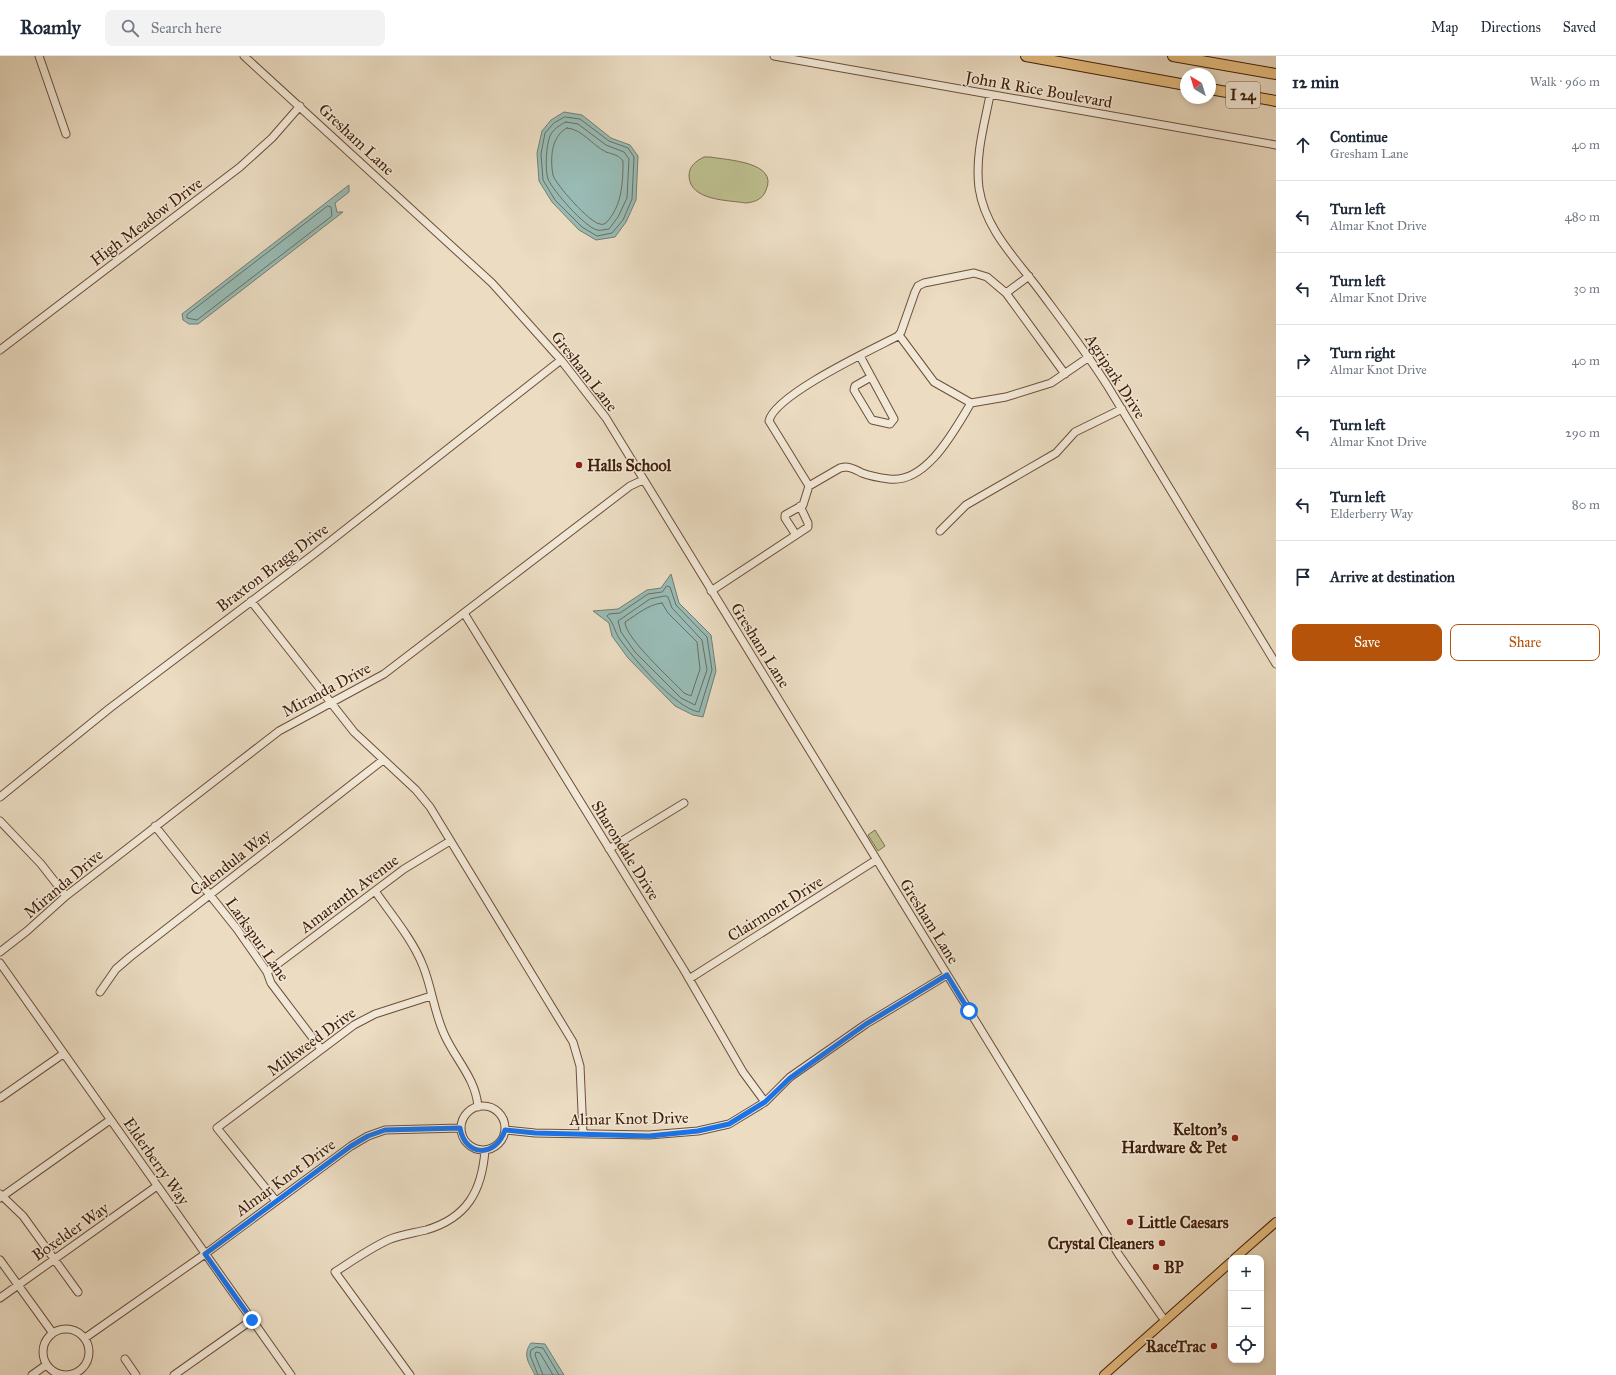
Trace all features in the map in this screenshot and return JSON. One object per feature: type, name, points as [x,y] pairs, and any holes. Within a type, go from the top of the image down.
[{"type":"highway","points":[[1026,56],[1180,84]]},
{"type":"highway","name":"I 24","points":[[1173,56],[1276,74]]},
{"type":"highway","name":"I 24","points":[[1216,90],[1276,101]]},
{"type":"main road","points":[[1238,1255],[1276,1222]]},
{"type":"main road","points":[[1104,1375],[1228,1265]]},
{"type":"street","points":[[39,56],[66,134]]},
{"type":"street","name":"Gresham Lane","points":[[244,56],[492,283],[561,360],[606,418],[1119,1255],[1165,1321]]},
{"type":"street","name":"John R Rice Boulevard","points":[[774,56],[1276,145]]},
{"type":"street","name":"Agripark Drive","points":[[990,95],[978,156],[979,188],[986,215],[1001,240],[1089,357],[1276,664]]},
{"type":"street","name":"High Meadow Drive","points":[[0,350],[240,167],[272,138],[300,106]]},
{"type":"street","points":[[809,486],[769,420],[770,415],[807,385],[899,334],[915,292],[918,286],[924,283],[974,273],[987,277],[1006,293],[1065,374]]},
{"type":"street","points":[[1006,293],[1029,276]]},
{"type":"street","points":[[899,334],[934,382],[971,403],[1006,397],[1045,385],[1065,374],[1089,357]]},
{"type":"street","points":[[860,356],[871,376],[894,418],[890,424],[872,420],[854,390],[855,386],[871,376]]},
{"type":"street","name":"Braxton Bragg Drive","points":[[0,797],[110,708],[251,601],[561,360]]},
{"type":"street","points":[[796,535],[785,518],[785,515],[803,505],[809,486],[840,468],[845,467],[890,480],[905,478],[916,472],[936,456],[949,440],[971,403]]},
{"type":"street","points":[[940,531],[966,505],[1056,453],[1075,432],[1122,409]]},
{"type":"street","name":"Miranda Drive","points":[[0,952],[27,931],[66,896],[279,731],[384,674],[630,486],[643,480]]},
{"type":"street","points":[[711,591],[808,527],[808,523],[800,506]]},
{"type":"street","points":[[251,601],[354,732],[416,790],[430,807],[573,1042],[580,1066],[583,1134]]},
{"type":"street","name":"Sharondale Drive","points":[[464,613],[689,979],[743,1072],[765,1102]]},
{"type":"street","name":"Calendula Way","points":[[100,992],[121,965],[383,760]]},
{"type":"street","points":[[609,849],[684,803]]},
{"type":"street","points":[[0,821],[25,847],[66,896]]},
{"type":"street","name":"Larkspur Lane","points":[[155,826],[210,895],[268,972],[271,983],[321,1049]]},
{"type":"street","name":"Amaranth Avenue","points":[[268,972],[404,869],[450,841]]},
{"type":"street","name":"Clairmont Drive","points":[[689,979],[876,860]]},
{"type":"street","points":[[375,891],[419,958],[444,1033],[474,1086],[478,1107]]},
{"type":"street","name":"Elderberry Way","points":[[0,964],[291,1375]]},
{"type":"street","name":"Almar Knot Drive","points":[[505,1130],[649,1136],[698,1131],[729,1124],[765,1102],[796,1073],[866,1024],[947,975]]},
{"type":"street","name":"Milkweed Drive","points":[[276,1201],[217,1128],[321,1049],[363,1020],[431,996]]},
{"type":"street","points":[[0,1098],[63,1054]]},
{"type":"street","points":[[478,1107],[491,1108],[497,1111],[502,1117],[505,1130],[502,1139],[497,1145],[485,1150],[475,1149],[469,1146],[464,1140],[460,1128],[466,1114],[478,1107]]},
{"type":"street","points":[[78,1292],[23,1216],[1,1196],[110,1120]]},
{"type":"street","name":"Almar Knot Drive","points":[[85,1338],[205,1254],[351,1146],[372,1134],[392,1129],[460,1128]]},
{"type":"street","points":[[410,1375],[335,1272],[388,1240],[428,1229],[454,1218],[471,1202],[482,1171],[485,1150]]},
{"type":"street","name":"Boxelder Way","points":[[0,1298],[157,1186]]},
{"type":"street","points":[[0,1260],[52,1332]]},
{"type":"street","points":[[174,1375],[252,1320]]},
{"type":"street","points":[[60,1329],[71,1329],[85,1338],[88,1352],[87,1363],[79,1373],[69,1375],[59,1374],[52,1371],[46,1365],[43,1357],[43,1347],[46,1339],[52,1332],[60,1329]]},
{"type":"street","points":[[125,1359],[136,1375]]},
{"type":"street","points":[[32,1375],[46,1365]]},
{"type":"green space","points":[[704,157],[739,161],[758,168],[765,173],[768,181],[765,193],[758,200],[746,203],[720,200],[703,195],[691,184],[689,172],[698,160]]},
{"type":"green space","points":[[875,830],[885,846],[878,851],[868,835]]},
{"type":"water","points":[[564,112],[582,115],[611,138],[630,145],[638,156],[636,200],[626,222],[615,237],[596,240],[579,230],[552,202],[539,181],[537,153],[542,131],[551,120]]},
{"type":"water","points":[[349,185],[349,192],[335,203],[337,212],[343,212],[198,324],[189,324],[183,320],[182,314]]},
{"type":"water","points":[[671,574],[679,603],[711,635],[716,671],[703,717],[693,715],[675,706],[628,658],[612,636],[609,623],[593,611],[618,609],[647,590],[661,588]]},
{"type":"water","points":[[531,1343],[545,1344],[564,1375],[535,1375],[527,1359],[528,1347]]},
{"type":"place","name":"Halls School","points":[[579,465]]},
{"type":"place","name":"Kelton's Hardware & Pet","points":[[1235,1138]]},
{"type":"place","name":"Little Caesars","points":[[1130,1222]]},
{"type":"place","name":"Crystal Cleaners","points":[[1162,1243]]},
{"type":"place","name":"BP","points":[[1156,1267]]},
{"type":"place","name":"RaceTrac","points":[[1214,1346]]},
{"type":"route","points":[[252,1320],[205,1254],[351,1146],[368,1136],[392,1129],[460,1128],[464,1140],[469,1146],[475,1149],[485,1150],[493,1148],[497,1145],[502,1139],[505,1130],[535,1133],[649,1136],[698,1131],[729,1124],[765,1102],[790,1078],[866,1024],[947,975],[969,1011]]}]
